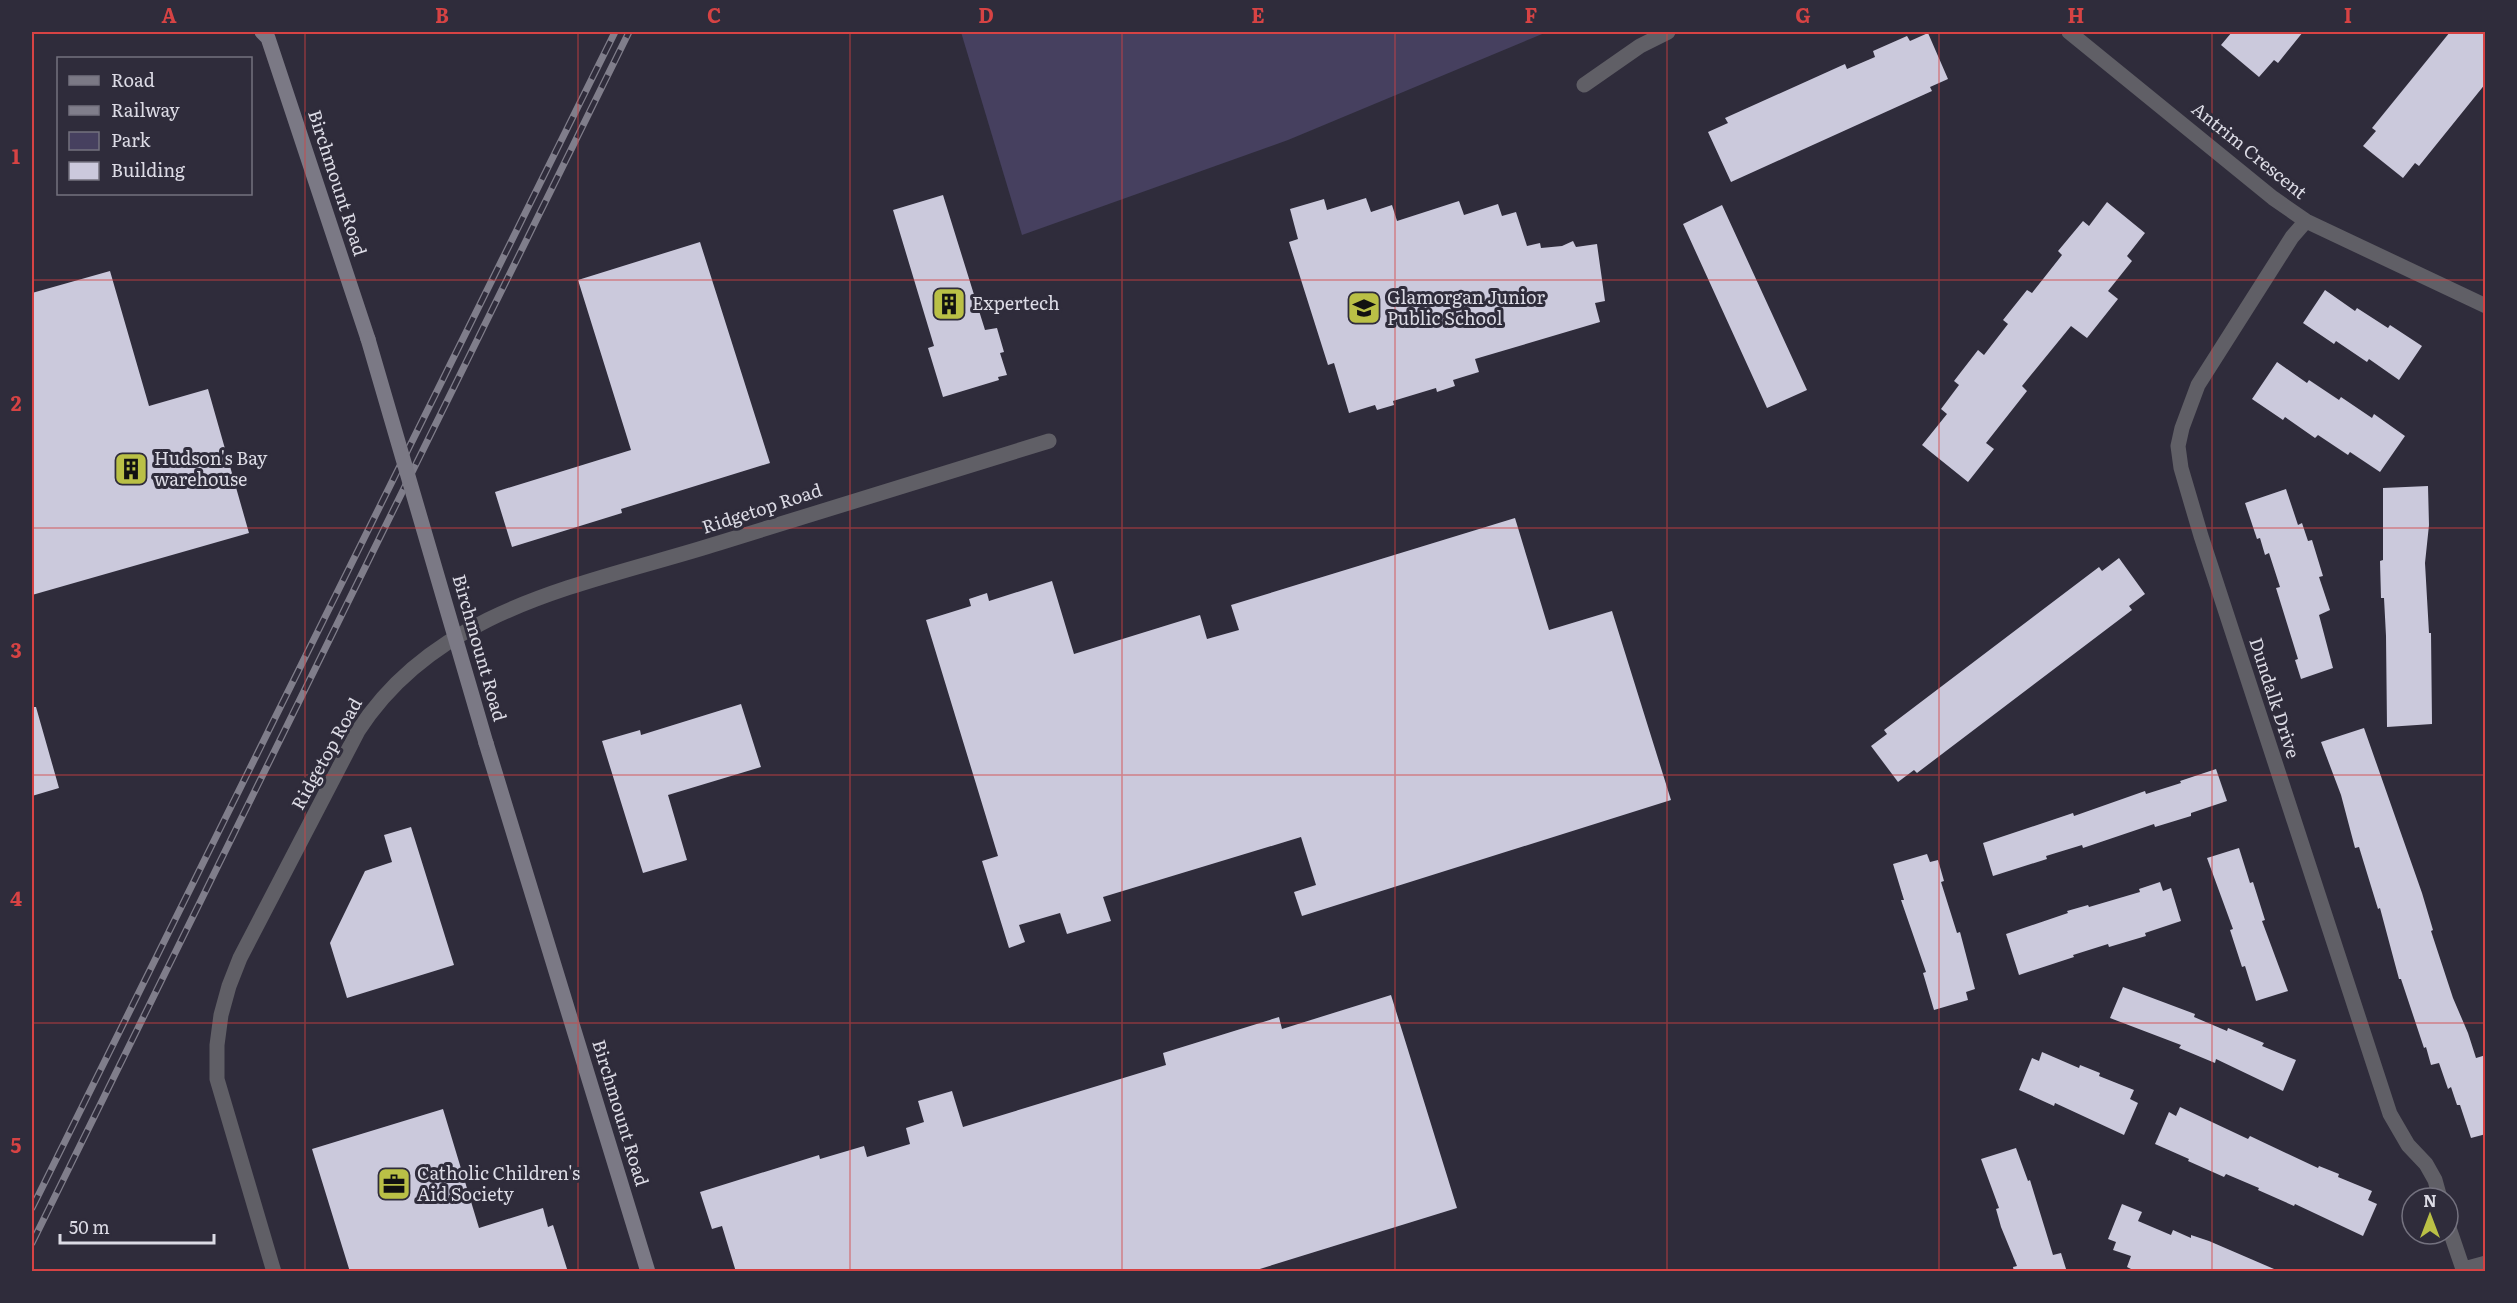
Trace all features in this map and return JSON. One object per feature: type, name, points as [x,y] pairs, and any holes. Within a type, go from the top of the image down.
[{"type":"main road","name":"Birchmount Road","points":[[267,34],[368,339],[486,743],[648,1272]]},
{"type":"street","points":[[1584,85],[1640,46],[1668,32]]},
{"type":"street","name":"Antrim Crescent","points":[[2069,32],[2273,198],[2306,221],[2486,306]]},
{"type":"street","name":"Dundalk Drive","points":[[2306,221],[2292,237],[2198,385],[2182,428],[2178,446],[2181,468],[2225,611],[2390,1114],[2408,1145],[2426,1164],[2437,1186]]},
{"type":"street","name":"Ridgetop Road","points":[[274,1272],[217,1079],[217,1044],[221,1015],[240,958],[358,731],[372,709],[391,688],[418,662],[449,640],[516,607],[595,579],[1049,441]]},
{"type":"street","points":[[2455,1246],[2464,1270],[2486,1263]]},
{"type":"green space","points":[[961,32],[1547,32],[1288,140],[1022,235]]},
{"type":"building","points":[[2232,32],[2303,32],[2278,63],[2274,60],[2259,77],[2221,45]]},
{"type":"building","points":[[2450,32],[2486,32],[2486,83],[2419,166],[2415,163],[2403,178],[2363,146],[2376,131],[2372,128]]},
{"type":"building","points":[[1928,33],[1948,79],[1930,87],[1932,91],[1731,182],[1708,132],[1728,123],[1725,118],[1845,64],[1847,69],[1875,57],[1873,51],[1907,36],[1910,41]]},
{"type":"building","name":"Expertech","points":[[943,195],[985,330],[997,328],[1004,352],[1000,353],[1007,375],[998,377],[999,380],[943,397],[928,348],[934,346],[893,210]]},
{"type":"building","points":[[1366,198],[1371,212],[1392,205],[1397,221],[1459,201],[1464,215],[1498,204],[1502,216],[1516,212],[1527,246],[1540,243],[1541,248],[1562,246],[1573,241],[1576,247],[1597,244],[1605,301],[1595,303],[1600,322],[1475,359],[1479,372],[1453,380],[1455,386],[1437,392],[1436,388],[1393,401],[1394,405],[1377,410],[1375,405],[1349,413],[1334,363],[1328,365],[1289,242],[1298,239],[1290,209],[1324,199],[1327,210]]},
{"type":"building","points":[[2107,202],[2145,233],[2127,256],[2132,261],[2108,291],[2118,299],[2087,338],[2071,326],[2022,386],[2027,391],[1986,443],[1994,449],[1968,482],[1922,445],[1947,414],[1941,409],[1959,385],[1954,381],[1978,350],[1984,355],[2008,324],[2003,320],[2027,290],[2032,293],[2062,255],[2058,251],[2083,221],[2089,226]]},
{"type":"building","points":[[1722,205],[1807,390],[1767,408],[1683,224]]},
{"type":"building","points":[[700,242],[770,463],[621,509],[622,513],[512,547],[495,492],[631,450],[578,280]]},
{"type":"building","name":"Hudson's Bay warehouse","points":[[110,271],[149,406],[208,389],[249,533],[32,595],[32,293]]},
{"type":"building","points":[[2325,290],[2355,311],[2357,308],[2388,328],[2390,325],[2422,346],[2399,380],[2369,359],[2367,362],[2336,341],[2334,344],[2303,323]]},
{"type":"building","points":[[2277,362],[2307,383],[2309,380],[2339,400],[2341,397],[2372,418],[2374,414],[2405,436],[2380,472],[2350,452],[2348,455],[2318,435],[2315,438],[2285,417],[2283,420],[2252,399]]},
{"type":"building","points":[[2428,486],[2429,525],[2425,563],[2429,633],[2431,633],[2432,724],[2387,727],[2386,636],[2384,598],[2381,598],[2380,561],[2383,560],[2383,488]]},
{"type":"building","points":[[2286,489],[2298,525],[2302,523],[2308,541],[2312,540],[2323,576],[2319,577],[2330,610],[2319,615],[2333,668],[2301,679],[2295,660],[2298,659],[2276,588],[2280,587],[2269,553],[2265,555],[2260,538],[2257,539],[2245,503]]},
{"type":"building","points":[[1515,518],[1549,630],[1612,611],[1671,800],[1302,916],[1294,892],[1316,885],[1301,837],[1103,897],[1111,921],[1067,934],[1060,913],[1019,925],[1025,942],[1009,948],[982,861],[998,856],[926,620],[971,606],[969,599],[987,593],[989,601],[1052,581],[1074,654],[1200,615],[1207,639],[1239,630],[1231,605]]},
{"type":"building","points":[[2119,558],[2145,594],[2129,606],[2132,610],[1917,773],[1914,770],[1898,782],[1871,746],[1887,734],[1884,730],[2099,567],[2102,571]]},
{"type":"building","points":[[741,704],[761,767],[668,795],[687,860],[643,873],[602,741],[640,730],[641,735]]},
{"type":"building","points":[[32,707],[36,707],[59,788],[32,796]]},
{"type":"building","points":[[2364,728],[2422,893],[2433,930],[2431,931],[2453,998],[2476,1058],[2486,1055],[2486,1134],[2471,1138],[2460,1105],[2457,1105],[2451,1087],[2448,1089],[2439,1063],[2431,1065],[2401,979],[2399,979],[2380,908],[2378,909],[2359,847],[2355,848],[2341,795],[2321,742]]},
{"type":"building","points":[[2216,769],[2227,801],[2191,813],[2191,816],[2155,827],[2154,824],[2083,848],[2082,845],[1993,876],[1983,843],[2073,813],[2074,816],[2145,791],[2146,794],[2181,783],[2180,781]]},
{"type":"building","points":[[411,827],[454,965],[347,998],[330,943],[365,871],[392,862],[384,835]]},
{"type":"building","points":[[2239,848],[2250,883],[2253,882],[2265,920],[2262,921],[2288,991],[2256,1001],[2245,966],[2242,967],[2230,930],[2233,929],[2207,858]]},
{"type":"building","points":[[1927,854],[1930,862],[1938,860],[1944,881],[1941,882],[1957,933],[1960,932],[1975,989],[1966,992],[1968,1000],[1934,1010],[1923,973],[1926,972],[1901,900],[1904,900],[1893,864]]},
{"type":"building","points":[[2160,882],[2163,891],[2171,888],[2181,921],[2145,933],[2146,936],[2109,947],[2108,944],[2019,975],[2006,934],[2068,913],[2067,911],[2140,892],[2139,889]]},
{"type":"building","points":[[2123,987],[2195,1014],[2194,1017],[2227,1031],[2228,1028],[2264,1043],[2262,1046],[2296,1060],[2283,1091],[2216,1059],[2215,1063],[2179,1048],[2181,1045],[2110,1018]]},
{"type":"building","points":[[1391,995],[1457,1208],[1250,1272],[736,1272],[722,1226],[712,1229],[700,1192],[819,1155],[820,1159],[864,1146],[867,1157],[910,1144],[906,1128],[924,1122],[918,1101],[952,1091],[963,1127],[1166,1065],[1163,1053],[1279,1017],[1282,1029]]},
{"type":"building","points":[[2042,1052],[2079,1068],[2080,1065],[2100,1073],[2099,1076],[2134,1090],[2130,1099],[2138,1103],[2124,1135],[2055,1103],[2054,1106],[2019,1090],[2032,1058],[2039,1061]]},
{"type":"building","points":[[2180,1107],[2248,1139],[2250,1136],[2318,1168],[2319,1166],[2339,1174],[2338,1177],[2372,1191],[2368,1200],[2377,1204],[2363,1236],[2295,1204],[2294,1206],[2258,1190],[2259,1188],[2226,1174],[2224,1177],[2155,1144],[2169,1112],[2176,1116]]},
{"type":"building","points":[[443,1109],[479,1228],[543,1208],[548,1227],[553,1225],[568,1272],[350,1272],[312,1149]]},
{"type":"building","points":[[2016,1148],[2028,1181],[2030,1180],[2053,1255],[2061,1253],[2067,1272],[2014,1272],[2013,1267],[2017,1266],[2001,1227],[1996,1209],[1999,1208],[1981,1159]]},
{"type":"building","points":[[2122,1204],[2142,1212],[2138,1221],[2171,1235],[2173,1230],[2191,1238],[2191,1235],[2209,1241],[2281,1272],[2137,1272],[2127,1267],[2131,1256],[2113,1250],[2116,1242],[2108,1239]]},
{"type":"railway","points":[[32,1208],[615,32]]},
{"type":"railway","points":[[32,1243],[629,32]]},
{"type":"place","name":"Expertech","points":[[949,304]]},
{"type":"place","name":"Glamorgan Junior Public School","points":[[1364,308]]},
{"type":"place","name":"Hudson's Bay warehouse","points":[[131,469]]},
{"type":"place","name":"Catholic Children's Aid Society","points":[[394,1184]]}]
